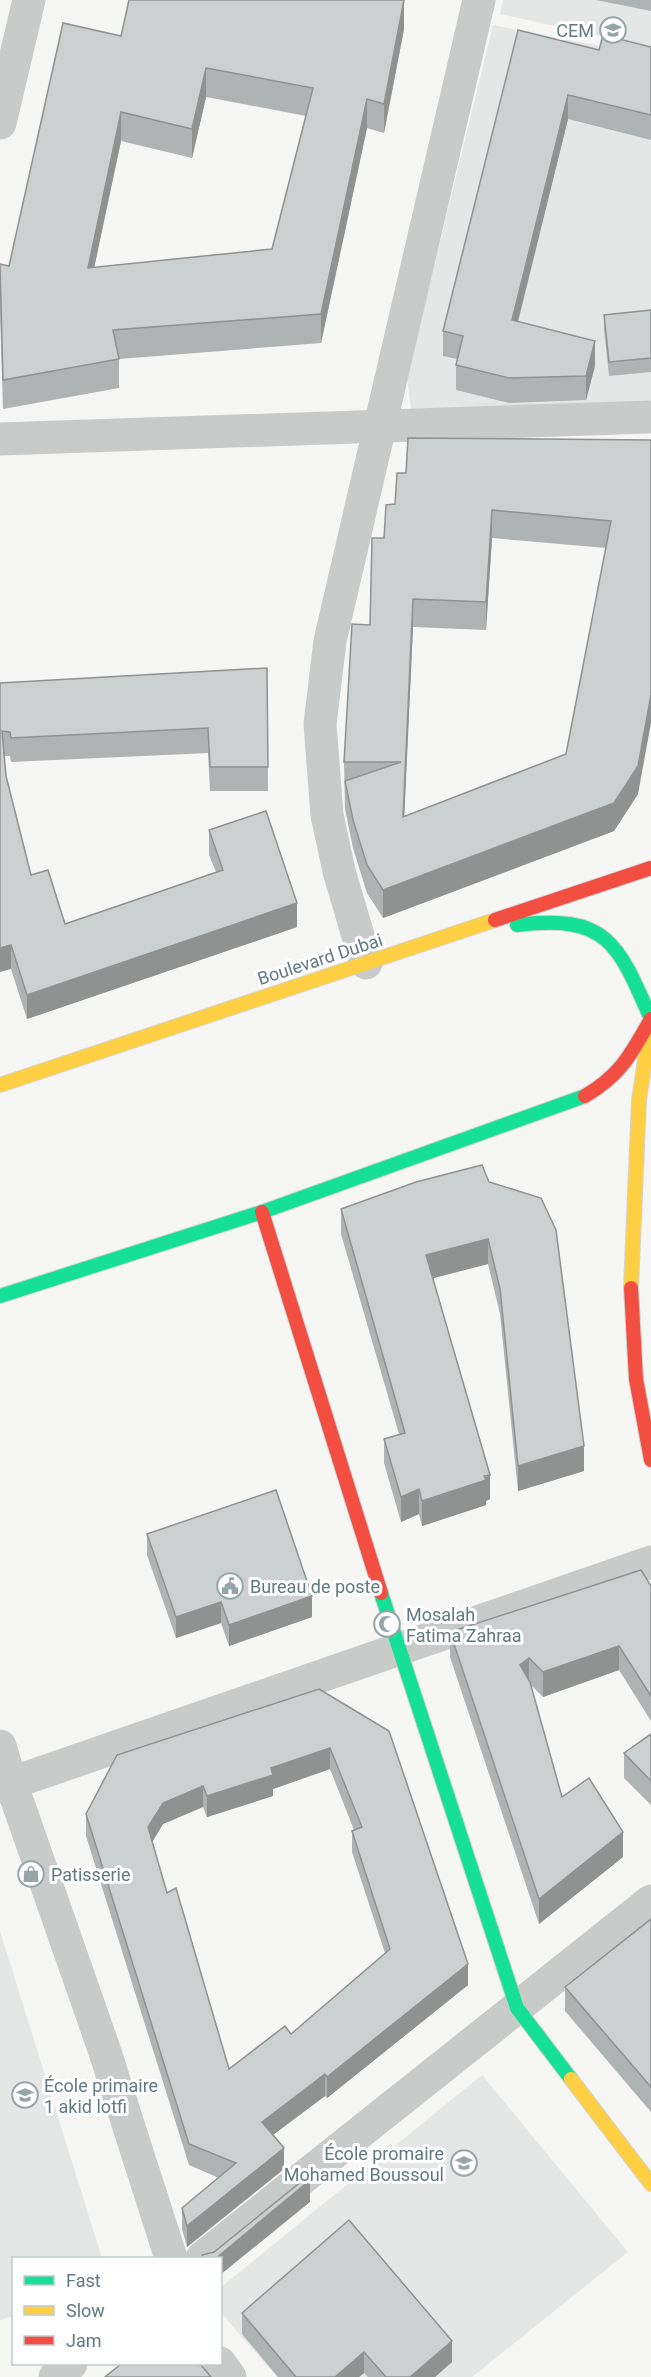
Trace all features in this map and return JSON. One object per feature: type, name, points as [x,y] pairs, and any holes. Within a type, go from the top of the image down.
[{"type":"street","points":[[0,123],[29,0]]},
{"type":"street","points":[[366,963],[339,871],[327,815],[320,724],[330,641],[479,0]]},
{"type":"street","points":[[0,439],[651,417]]},
{"type":"street","name":"Boulevard Dubai","points":[[0,1085],[651,868]]},
{"type":"street","points":[[435,940],[534,922],[577,922],[608,939],[631,970],[651,1019],[633,1100],[631,1293],[636,1378],[651,1460]]},
{"type":"street","points":[[0,1296],[262,1212],[580,1099],[607,1083],[629,1057],[651,1019]]},
{"type":"street","points":[[580,1099],[603,1099]]},
{"type":"street","points":[[262,1212],[398,1649],[517,2008],[651,2184]]},
{"type":"street","points":[[5,1785],[651,1562]]},
{"type":"street","points":[[0,1746],[5,1785],[104,2049],[170,2257]]},
{"type":"street","points":[[205,2257],[651,1901]]},
{"type":"street","points":[[55,2377],[70,2365]]},
{"type":"shaded area","name":"CEM","points":[[503,0],[651,0],[651,47],[500,14]]},
{"type":"shaded area","points":[[493,25],[651,56],[651,403],[411,409],[407,377]]},
{"type":"shaded area","name":"École primaire 1 akid lotfi","points":[[0,1931],[102,2257],[12,2257],[12,2316],[0,2320]]},
{"type":"shaded area","name":"École promaire Mohamed Boussoul","points":[[482,2075],[628,2252],[472,2377],[277,2377],[222,2314],[222,2286]]},
{"type":"building","points":[[129,0],[404,0],[384,104],[367,99],[321,314],[113,330],[119,359],[3,380],[0,264],[9,266],[63,23],[121,36]],"holes":[[[206,68],[313,88],[272,249],[88,268],[121,112],[192,129]]]},
{"type":"building","points":[[518,30],[599,50],[603,35],[651,47],[651,115],[568,95],[512,320],[595,341],[586,376],[509,378],[456,365],[463,336],[443,331]]},
{"type":"building","points":[[651,310],[651,358],[609,362],[604,315]]},
{"type":"building","points":[[408,438],[651,440],[651,695],[638,766],[614,803],[383,890],[367,865],[353,820],[345,781],[401,762],[344,762],[352,624],[370,625],[372,538],[384,538],[386,505],[395,504],[397,473],[406,473]],"holes":[[[492,510],[611,521],[566,754],[403,817],[413,599],[486,602]]]},
{"type":"building","points":[[267,668],[268,767],[210,767],[208,728],[11,738],[10,732],[2,731],[6,776],[31,875],[48,870],[65,924],[223,870],[209,830],[266,811],[297,903],[27,995],[11,945],[0,948],[0,683]]},
{"type":"building","points":[[482,1165],[489,1182],[541,1198],[556,1230],[584,1446],[518,1466],[500,1289],[488,1239],[426,1255],[490,1475],[484,1476],[486,1480],[422,1501],[419,1489],[401,1497],[384,1439],[405,1433],[341,1209],[416,1182]]},
{"type":"building","name":"Bureau de poste","points":[[276,1490],[312,1596],[229,1625],[221,1602],[176,1617],[147,1534]]},
{"type":"building","points":[[641,1570],[651,1586],[651,1696],[619,1646],[543,1672],[529,1658],[520,1665],[530,1682],[562,1797],[589,1778],[623,1832],[539,1899],[450,1632]]},
{"type":"building","points":[[319,1689],[389,1731],[468,1964],[327,2077],[325,2074],[262,2122],[284,2148],[187,2226],[182,2208],[236,2163],[189,2144],[86,1814],[117,1755]],"holes":[[[330,1748],[362,1827],[352,1831],[390,1949],[291,2034],[285,2026],[229,2069],[176,1888],[167,1893],[148,1827],[163,1803],[203,1786],[207,1796],[273,1775],[271,1768]]]},
{"type":"building","points":[[651,1734],[651,1781],[624,1753]]},
{"type":"building","points":[[651,1919],[651,2087],[565,1987]]},
{"type":"building","points":[[307,2177],[310,2180],[217,2257],[203,2257],[202,2255],[214,2252]]},
{"type":"building","points":[[349,2220],[452,2341],[410,2377],[386,2377],[364,2352],[335,2377],[296,2377],[242,2313]]},
{"type":"building","points":[[120,2365],[201,2365],[211,2377],[105,2377]]},
{"type":"traffic: fast","points":[[517,925],[571,924],[590,930],[605,939],[618,953],[629,971],[651,1019]]},
{"type":"traffic: fast","points":[[0,1296],[262,1212],[585,1096]]},
{"type":"traffic: fast","points":[[381,1593],[517,2008],[571,2079]]},
{"type":"traffic: slow","points":[[0,1085],[495,920]]},
{"type":"traffic: slow","points":[[631,1288],[639,1100],[649,1033]]},
{"type":"traffic: slow","points":[[571,2079],[651,2184]]},
{"type":"traffic: jam","points":[[495,920],[651,868]]},
{"type":"traffic: jam","points":[[585,1096],[608,1080],[624,1063],[651,1019]]},
{"type":"traffic: jam","points":[[262,1212],[381,1593]]},
{"type":"traffic: jam","points":[[631,1288],[636,1379],[651,1460]]},
{"type":"place","name":"CEM","points":[[613,30]]},
{"type":"place","name":"Bureau de poste","points":[[230,1586]]},
{"type":"place","name":"Mosalah Fatima Zahraa","points":[[387,1624]]},
{"type":"place","name":"Patisserie","points":[[31,1874]]},
{"type":"place","name":"École primaire 1 akid lotfi","points":[[25,2095]]},
{"type":"place","name":"École promaire Mohamed Boussoul","points":[[464,2163]]}]
